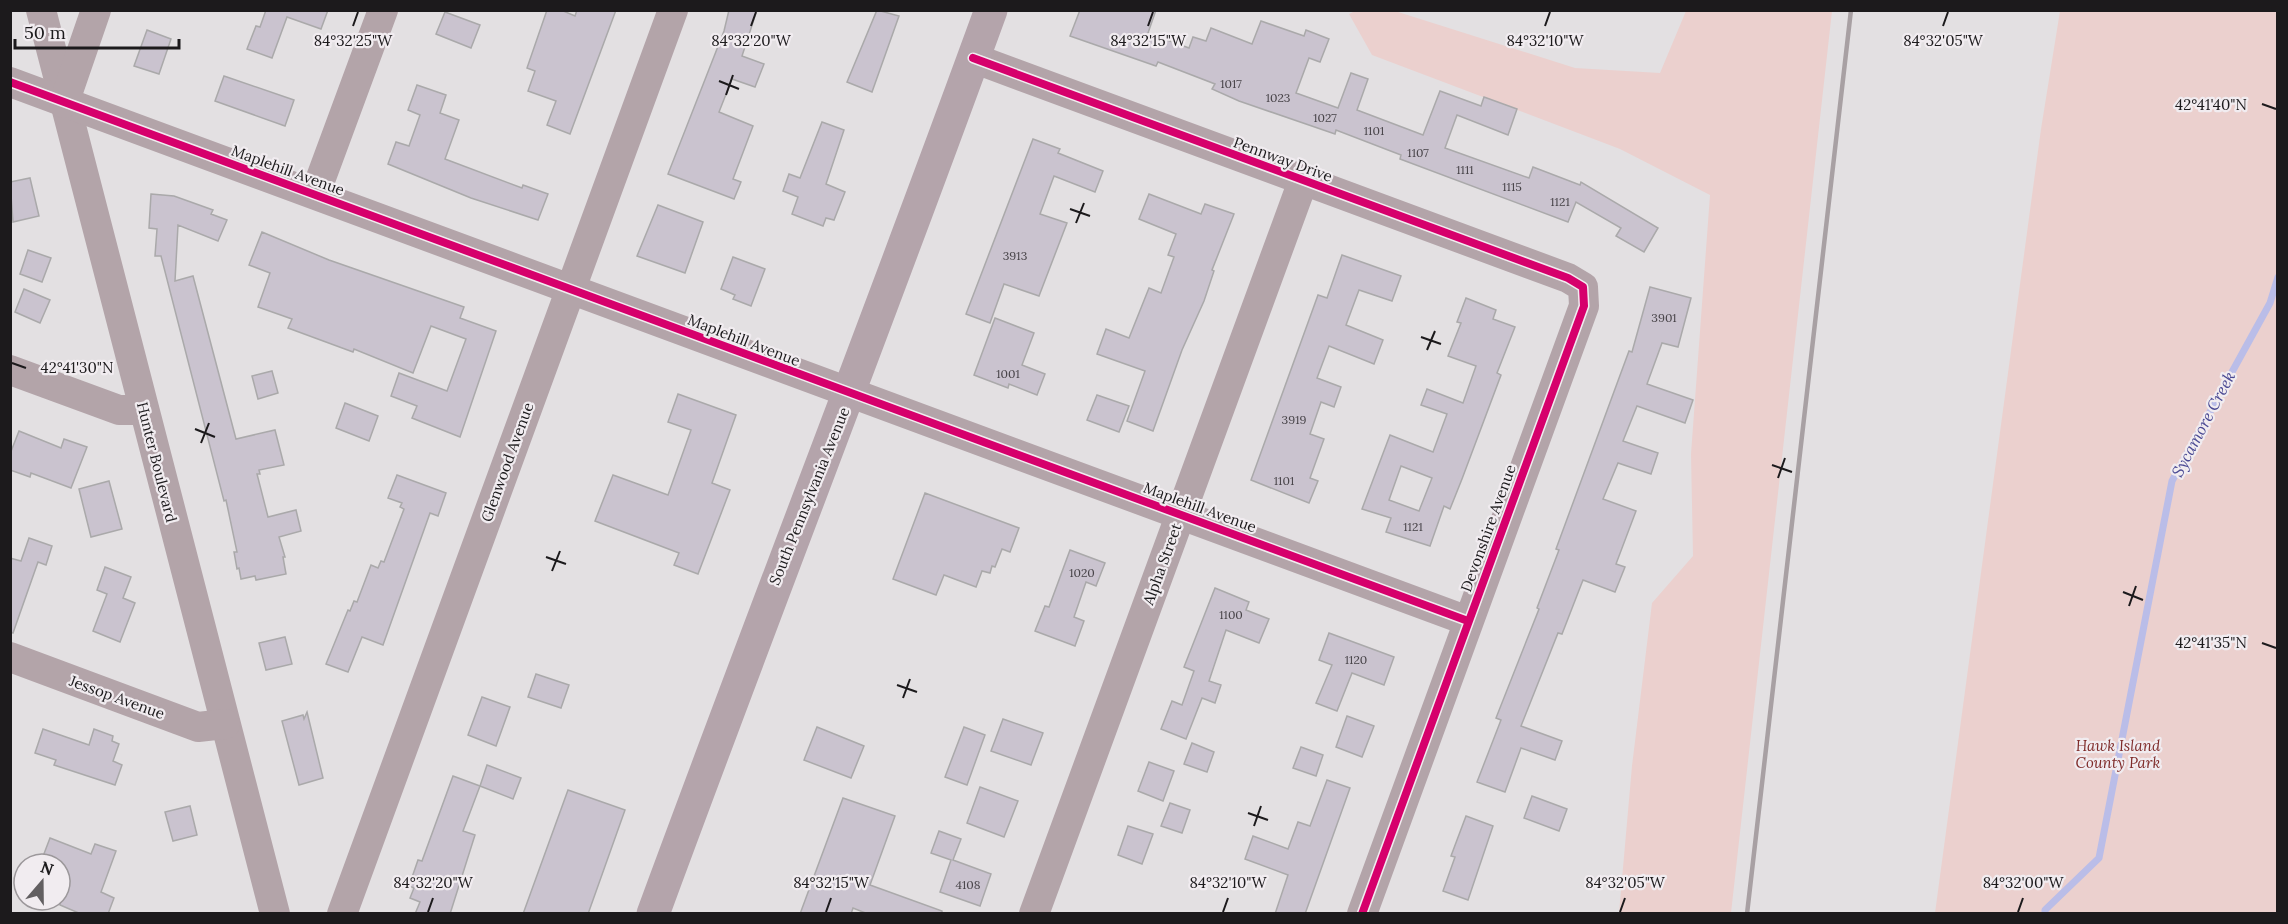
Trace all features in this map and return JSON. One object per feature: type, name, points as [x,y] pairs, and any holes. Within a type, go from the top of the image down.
[{"type":"main road","name":"South Pennsylvania Avenue","points":[[653,914],[778,574],[850,393],[991,10]]},
{"type":"street","name":"Hunter Boulevard","points":[[40,10],[275,914]]},
{"type":"street","points":[[63,102],[96,10]]},
{"type":"street","points":[[315,194],[383,10]]},
{"type":"street","name":"Glenwood Avenue","points":[[342,914],[673,10]]},
{"type":"street","name":"Pennway Drive","points":[[973,58],[1568,278],[1583,287]]},
{"type":"street","name":"Maplehill Avenue","points":[[10,82],[1468,621]]},
{"type":"street","name":"Alpha Street","points":[[1034,914],[1303,181]]},
{"type":"street","name":"Devonshire Avenue","points":[[1362,914],[1584,306],[1583,287]]},
{"type":"street","points":[[10,370],[119,410],[144,410]]},
{"type":"street","name":"Jessop Avenue","points":[[10,657],[198,727],[225,724]]},
{"type":"green space","points":[[1355,11],[1395,11],[1575,68],[1660,73],[1686,11],[1832,11],[1731,913],[1619,913],[1632,766],[1652,603],[1693,556],[1691,454],[1710,195],[1620,149],[1372,55],[1349,14]]},
{"type":"green space","name":"Hawk Island County Park","points":[[2060,11],[2277,11],[2277,913],[1935,913],[2041,129]]},
{"type":"building","points":[[266,10],[328,10],[321,29],[287,17],[272,58],[247,49],[256,26],[260,27]]},
{"type":"building","points":[[547,10],[561,10],[575,16],[577,10],[616,10],[570,134],[547,125],[556,101],[528,91],[535,71],[527,68]]},
{"type":"building","points":[[729,10],[757,10],[742,56],[764,64],[755,87],[732,79],[719,112],[753,126],[733,179],[741,182],[734,199],[668,174],[724,31]]},
{"type":"building","points":[[877,10],[899,16],[872,92],[847,82]]},
{"type":"building","points":[[1080,10],[1156,10],[1148,33],[1189,48],[1193,37],[1206,41],[1211,28],[1252,44],[1261,21],[1304,36],[1306,30],[1329,39],[1320,62],[1309,58],[1296,93],[1338,108],[1351,73],[1368,79],[1357,110],[1423,135],[1440,91],[1481,106],[1484,97],[1517,109],[1508,135],[1457,115],[1445,148],[1529,178],[1533,167],[1580,185],[1581,182],[1658,228],[1644,252],[1616,236],[1621,228],[1576,202],[1568,222],[1400,159],[1401,155],[1336,130],[1335,134],[1239,101],[1212,89],[1215,84],[1158,62],[1156,66],[1070,36]]},
{"type":"building","points":[[445,12],[480,25],[471,48],[436,34]]},
{"type":"building","points":[[147,30],[171,39],[159,74],[134,66]]},
{"type":"building","points":[[224,76],[294,100],[285,126],[215,101]]},
{"type":"building","points":[[417,85],[446,95],[440,113],[459,120],[445,159],[522,188],[523,185],[548,194],[538,220],[471,198],[388,164],[396,142],[409,146],[420,115],[408,110]]},
{"type":"building","points":[[822,122],[844,130],[826,184],[845,192],[834,220],[826,218],[823,226],[792,214],[798,197],[783,191],[789,174],[800,178]]},
{"type":"building","points":[[1033,139],[1060,149],[1058,153],[1103,171],[1095,192],[1054,176],[1040,214],[1067,223],[1039,296],[1004,284],[990,323],[966,314]]},
{"type":"building","points":[[30,178],[39,216],[13,222],[10,182]]},
{"type":"building","points":[[151,194],[174,196],[213,210],[211,214],[227,220],[218,241],[178,225],[175,281],[193,276],[236,439],[275,430],[284,465],[259,470],[260,474],[257,474],[268,517],[296,510],[301,531],[279,537],[285,557],[283,557],[286,574],[256,580],[255,576],[241,579],[239,568],[237,569],[234,552],[237,552],[226,500],[224,501],[161,256],[155,256],[157,229],[149,228]]},
{"type":"building","points":[[1149,194],[1201,214],[1205,204],[1234,214],[1212,270],[1214,271],[1204,301],[1182,350],[1153,431],[1127,421],[1145,371],[1097,354],[1106,329],[1129,338],[1149,288],[1161,293],[1174,257],[1168,255],[1176,234],[1139,219]]},
{"type":"building","points":[[658,205],[703,222],[685,273],[637,256]]},
{"type":"building","points":[[262,232],[329,260],[464,307],[460,318],[496,331],[460,437],[412,418],[417,406],[391,396],[399,373],[447,391],[466,339],[431,326],[413,373],[354,349],[353,352],[288,328],[292,319],[258,307],[270,273],[249,265]]},
{"type":"building","points":[[28,250],[51,258],[42,282],[20,274]]},
{"type":"building","points":[[1342,255],[1401,276],[1392,301],[1359,290],[1346,325],[1383,340],[1374,364],[1329,346],[1317,378],[1341,387],[1334,407],[1321,402],[1310,434],[1324,439],[1310,478],[1318,481],[1309,503],[1251,480],[1318,295],[1327,298]]},
{"type":"building","points":[[733,257],[765,269],[751,306],[733,299],[735,295],[721,289]]},
{"type":"building","points":[[1650,287],[1691,298],[1678,347],[1662,343],[1647,384],[1693,400],[1685,423],[1637,406],[1623,441],[1658,453],[1651,474],[1618,463],[1603,499],[1636,511],[1616,564],[1625,567],[1615,592],[1583,580],[1562,634],[1558,633],[1521,726],[1562,741],[1555,760],[1521,748],[1505,792],[1477,782],[1501,720],[1496,718],[1539,609],[1537,608],[1559,550],[1556,549],[1629,351],[1632,352]]},
{"type":"building","points":[[24,289],[50,300],[40,323],[15,312]]},
{"type":"building","points":[[1466,298],[1496,310],[1493,319],[1515,327],[1497,373],[1501,375],[1462,479],[1450,509],[1444,506],[1430,546],[1386,532],[1391,518],[1362,509],[1390,435],[1433,452],[1447,414],[1421,405],[1427,389],[1463,403],[1476,366],[1448,356],[1461,323],[1457,322]],"holes":[[[1401,466],[1432,478],[1419,511],[1389,500]]]},
{"type":"building","points":[[995,318],[1034,333],[1022,365],[1045,374],[1037,395],[1009,384],[1008,388],[974,375]]},
{"type":"building","points":[[272,371],[278,393],[258,399],[252,376]]},
{"type":"building","points":[[678,394],[736,415],[712,483],[730,490],[698,574],[674,565],[679,553],[595,521],[613,475],[668,495],[691,430],[668,422]]},
{"type":"building","points":[[1097,395],[1129,406],[1119,432],[1087,420]]},
{"type":"building","points":[[345,403],[378,416],[369,441],[336,428]]},
{"type":"building","points":[[19,431],[61,448],[64,439],[87,447],[71,488],[31,473],[30,477],[10,470],[10,454]]},
{"type":"building","points":[[397,475],[446,493],[438,516],[430,513],[383,645],[362,637],[348,672],[326,664],[348,610],[350,611],[354,601],[357,602],[371,565],[378,568],[381,561],[384,562],[404,509],[400,507],[402,503],[388,498]]},
{"type":"building","points":[[109,481],[122,529],[91,537],[79,489]]},
{"type":"building","points":[[925,493],[1019,528],[1010,552],[1002,549],[995,567],[992,566],[990,573],[982,571],[976,587],[944,575],[936,595],[893,579]]},
{"type":"building","points":[[29,538],[52,546],[46,565],[38,562],[13,633],[10,632],[10,558],[21,561]]},
{"type":"building","points":[[1070,550],[1105,563],[1096,586],[1086,582],[1074,617],[1084,621],[1075,646],[1035,631],[1045,606],[1049,607]]},
{"type":"building","points":[[105,567],[131,577],[123,598],[135,603],[120,642],[93,631],[107,594],[97,590]]},
{"type":"building","points":[[1215,588],[1249,602],[1246,610],[1269,619],[1259,643],[1226,630],[1209,681],[1221,685],[1215,703],[1202,698],[1186,739],[1161,729],[1172,701],[1182,705],[1194,671],[1184,667]]},
{"type":"building","points":[[1329,633],[1394,657],[1384,685],[1352,673],[1337,711],[1316,703],[1332,665],[1319,660]]},
{"type":"building","points":[[285,637],[292,664],[266,670],[259,643]]},
{"type":"building","points":[[536,674],[569,685],[561,708],[528,697]]},
{"type":"building","points":[[482,697],[510,707],[496,746],[468,735]]},
{"type":"building","points":[[307,712],[323,778],[299,785],[282,721],[303,715],[304,719]]},
{"type":"building","points":[[1347,716],[1374,726],[1362,757],[1336,747]]},
{"type":"building","points":[[1003,719],[1043,733],[1031,765],[991,751]]},
{"type":"building","points":[[817,727],[864,746],[851,778],[804,760]]},
{"type":"building","points":[[964,727],[985,735],[967,785],[945,777]]},
{"type":"building","points":[[43,729],[89,745],[94,729],[113,736],[112,741],[119,744],[113,761],[122,765],[115,785],[54,765],[56,760],[35,753]]},
{"type":"building","points":[[1192,743],[1214,752],[1207,772],[1184,764]]},
{"type":"building","points":[[1301,747],[1323,755],[1316,776],[1293,768]]},
{"type":"building","points":[[1149,762],[1174,771],[1163,801],[1138,791]]},
{"type":"building","points":[[487,765],[521,778],[513,799],[480,786]]},
{"type":"building","points":[[453,776],[480,786],[463,831],[475,835],[450,914],[415,914],[420,902],[410,898],[414,888],[409,886],[418,860],[422,861]]},
{"type":"building","points":[[1327,780],[1350,788],[1305,914],[1275,914],[1288,875],[1245,859],[1253,836],[1288,849],[1298,822],[1310,826]]},
{"type":"building","points":[[980,787],[1018,801],[1004,837],[967,823]]},
{"type":"building","points":[[568,790],[625,810],[588,914],[523,914]]},
{"type":"building","points":[[1532,796],[1567,809],[1559,831],[1524,818]]},
{"type":"building","points":[[843,798],[895,816],[870,885],[942,911],[942,914],[868,914],[853,908],[851,914],[800,914]]},
{"type":"building","points":[[1170,803],[1190,810],[1182,833],[1161,826]]},
{"type":"building","points":[[190,806],[197,835],[173,841],[165,812]]},
{"type":"building","points":[[1466,816],[1493,826],[1468,900],[1443,891],[1455,857],[1451,856]]},
{"type":"building","points":[[1128,826],[1153,834],[1142,864],[1118,855]]},
{"type":"building","points":[[939,831],[961,839],[953,860],[991,874],[980,906],[940,892],[951,860],[931,853]]},
{"type":"building","points":[[50,838],[91,854],[95,844],[116,851],[101,892],[114,898],[108,914],[81,914],[72,910],[72,852],[45,852]]},
{"type":"waterway","name":"Sycamore Creek","points":[[2045,914],[2045,910],[2099,858],[2172,481],[2270,303],[2278,277]]},
{"type":"railway","points":[[1747,914],[1851,10]]},
{"type":"cycle path","points":[[973,58],[1568,278],[1583,287],[1584,306],[1362,914]]},
{"type":"cycle path","points":[[10,82],[1468,621]]}]
